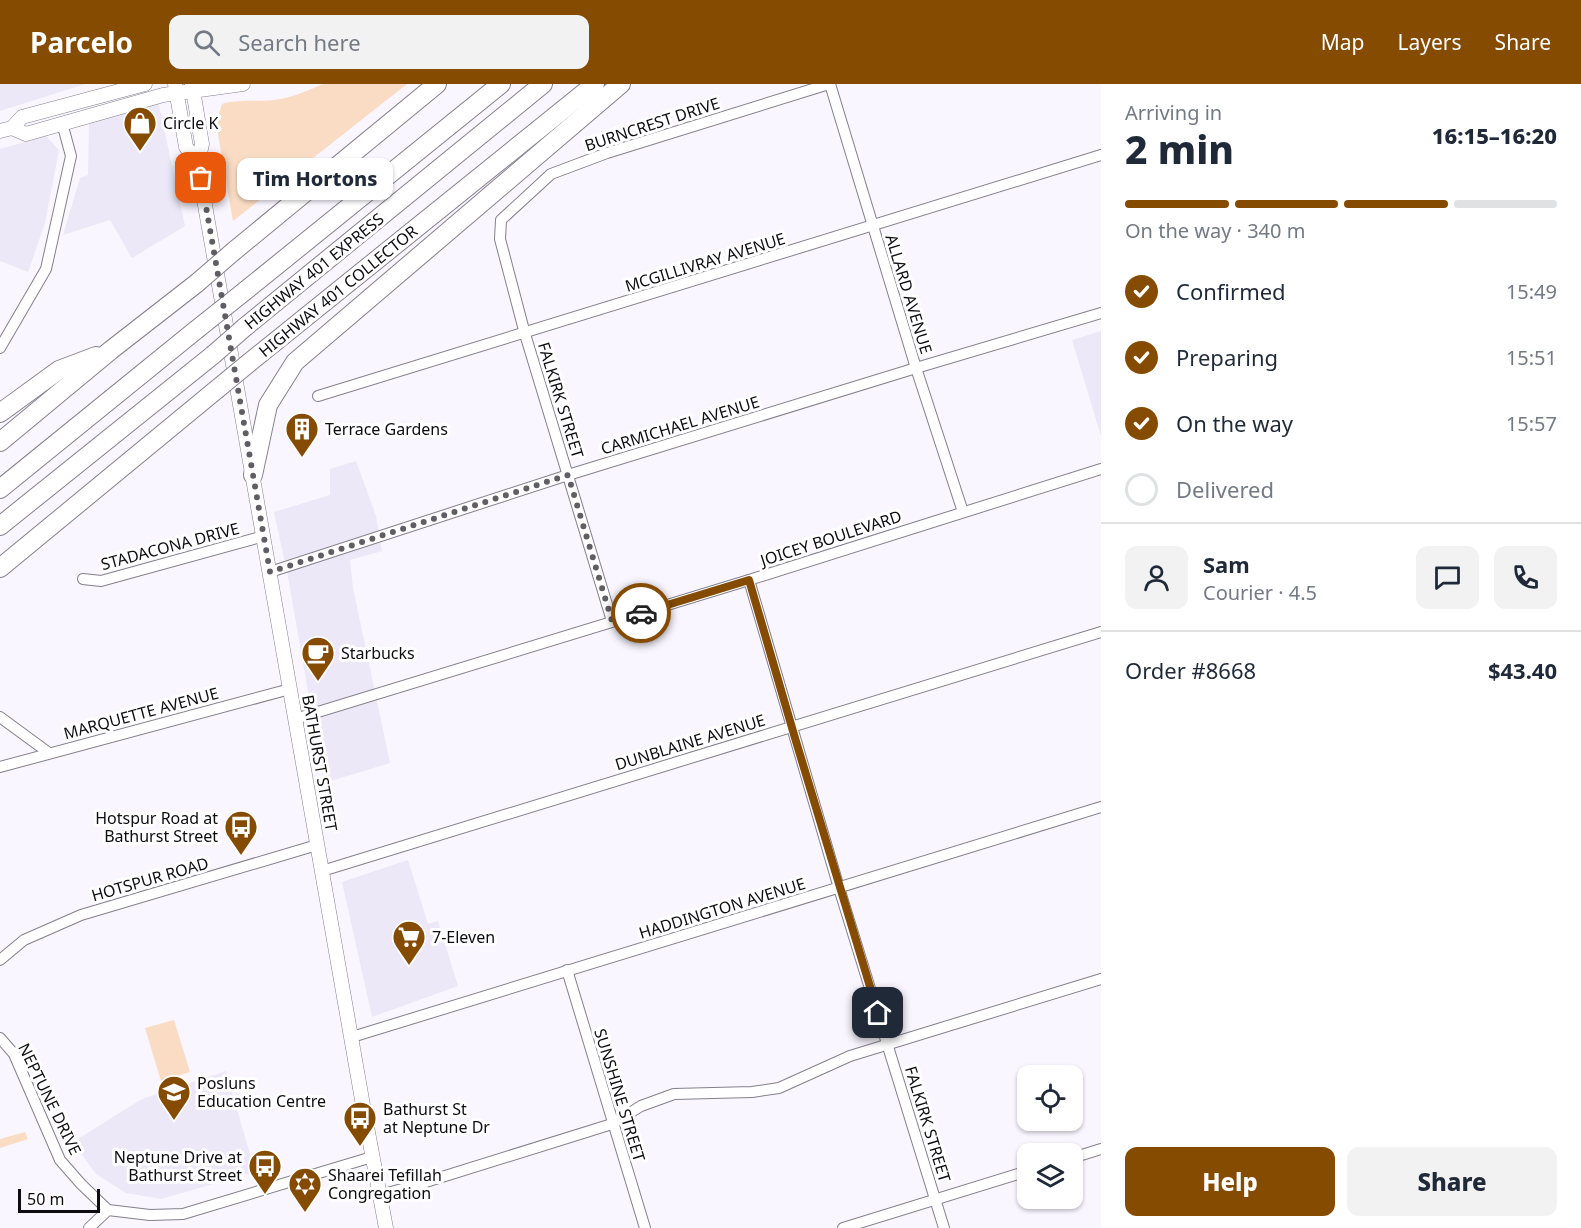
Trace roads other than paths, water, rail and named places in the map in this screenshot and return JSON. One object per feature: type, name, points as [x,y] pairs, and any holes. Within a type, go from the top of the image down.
[{"type":"highway","points":[[0,442],[111,350],[197,283],[437,84]]},
{"type":"highway","name":"HIGHWAY 401 EXPRESS","points":[[0,489],[501,84]]},
{"type":"highway","name":"HIGHWAY 401 EXPRESS","points":[[0,526],[207,360],[543,84]]},
{"type":"highway","name":"HIGHWAY 401 COLLECTOR","points":[[0,568],[256,357],[595,84]]},
{"type":"highway","points":[[253,475],[268,405],[296,362],[621,84]]},
{"type":"highway","points":[[0,413],[59,370],[111,350]]},
{"type":"main road","points":[[6,129],[22,117],[146,84]]},
{"type":"main road","points":[[6,129],[26,134],[163,95],[176,89],[243,84]]},
{"type":"main road","name":"BATHURST STREET","points":[[192,88],[202,144],[198,162],[386,1228]]},
{"type":"main road","name":"BATHURST STREET","points":[[176,89],[186,147],[198,162]]},
{"type":"street","name":"BURNCREST DRIVE","points":[[501,220],[551,174],[608,153],[829,84]]},
{"type":"street","name":"ALLARD AVENUE","points":[[829,84],[916,368],[963,512]]},
{"type":"street","points":[[0,348],[46,269],[71,156],[62,123]]},
{"type":"street","name":"MCGILLIVRAY AVENUE","points":[[318,396],[1101,155]]},
{"type":"street","name":"FALKIRK STREET","points":[[501,220],[500,239],[525,334],[612,621]]},
{"type":"street","name":"CARMICHAEL AVENUE","points":[[270,572],[568,475],[1101,313]]},
{"type":"street","name":"JOICEY BOULEVARD","points":[[295,719],[1101,469]]},
{"type":"street","name":"STADACONA DRIVE","points":[[83,579],[100,581],[264,536]]},
{"type":"street","name":"FALKIRK STREET","points":[[749,580],[839,888],[945,1228]]},
{"type":"street","name":"DUNBLAINE AVENUE","points":[[322,871],[1101,632]]},
{"type":"street","name":"MARQUETTE AVENUE","points":[[0,767],[290,689]]},
{"type":"street","points":[[0,717],[49,753]]},
{"type":"street","name":"HADDINGTON AVENUE","points":[[352,1037],[1101,807]]},
{"type":"street","name":"HOTSPUR ROAD","points":[[0,960],[24,940],[81,915],[317,845]]},
{"type":"street","name":"SUNSHINE STREET","points":[[567,970],[645,1228]]},
{"type":"street","points":[[380,1195],[612,1124],[641,1106],[674,1094],[752,1092],[779,1088],[829,1065],[888,1045],[1101,979]]},
{"type":"street","name":"NEPTUNE DRIVE","points":[[0,1038],[14,1054],[60,1160],[108,1210]]},
{"type":"street","points":[[1083,1155],[1101,1149]]},
{"type":"street","points":[[89,1228],[108,1210],[150,1215],[183,1214],[372,1157]]},
{"type":"street","points":[[843,1228],[1017,1175]]},
{"type":"place","name":"Circle K","points":[[140,152]]},
{"type":"place","name":"Tim Hortons","points":[[201,178]]},
{"type":"place","name":"Terrace Gardens","points":[[302,458]]},
{"type":"place","name":"Starbucks","points":[[318,682]]},
{"type":"place","name":"Hotspur Road at Bathurst Street","points":[[241,856]]},
{"type":"place","name":"7-Eleven","points":[[409,966]]},
{"type":"place","name":"Posluns Education Centre","points":[[174,1121]]},
{"type":"place","name":"Bathurst St at Neptune Dr","points":[[360,1147]]},
{"type":"place","name":"Neptune Drive at Bathurst Street","points":[[265,1195]]},
{"type":"place","name":"Shaarei Tefillah Congregation","points":[[305,1213]]}]
